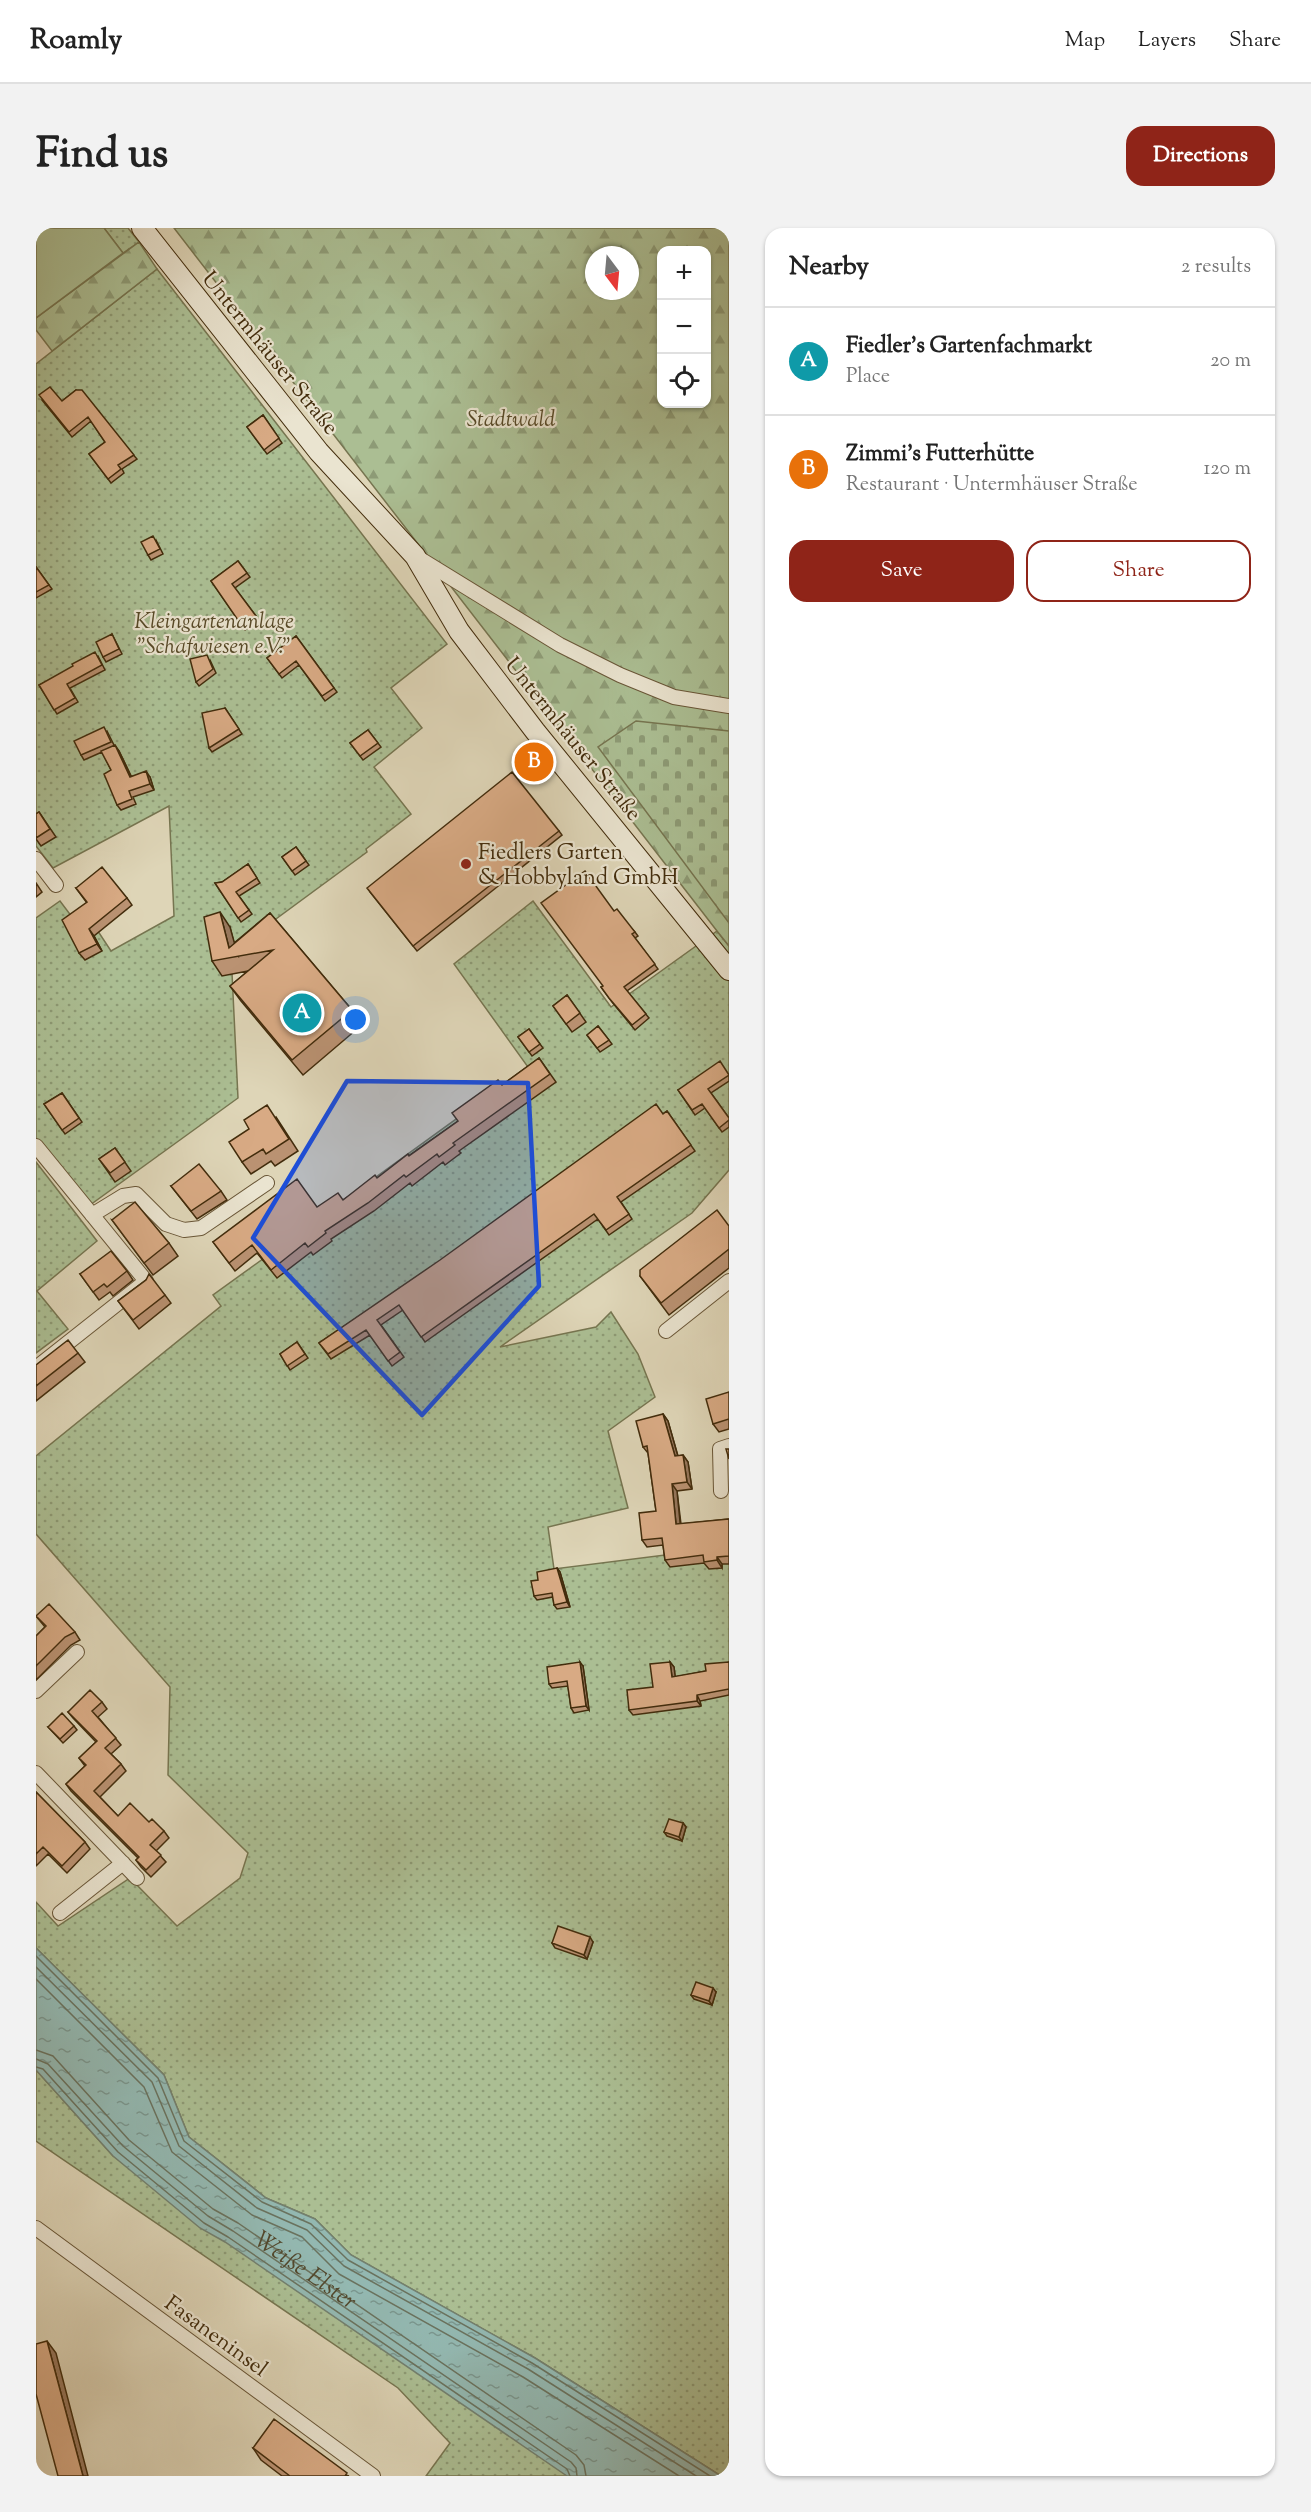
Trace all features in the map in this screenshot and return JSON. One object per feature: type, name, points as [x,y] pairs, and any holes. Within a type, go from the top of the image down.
[{"type":"main road","name":"Untermhäuser Straße","points":[[142,228],[319,452],[415,556],[459,631],[507,695],[729,970]]},
{"type":"street","name":"Untermhäuser Straße","points":[[415,556],[560,645],[620,675],[674,696],[729,706]]},
{"type":"street","points":[[36,859],[56,885]]},
{"type":"street","points":[[36,1146],[146,1281],[36,1368]]},
{"type":"street","points":[[92,1215],[123,1196],[136,1194],[166,1224],[183,1230],[201,1228],[267,1183]]},
{"type":"street","points":[[666,1331],[729,1281]]},
{"type":"street","points":[[718,1447],[721,1491]]},
{"type":"street","points":[[36,1691],[77,1652]]},
{"type":"street","points":[[36,1773],[137,1878]]},
{"type":"street","points":[[60,1912],[123,1863]]},
{"type":"street","name":"Fasaneninsel","points":[[36,2228],[373,2476]]},
{"type":"highlighted area","points":[[347,1081],[528,1083],[539,1286],[422,1415],[253,1238]]},
{"type":"green space","points":[[36,228],[104,228],[123,253],[36,318]]},
{"type":"green space","points":[[104,228],[128,228],[139,242],[123,253]]},
{"type":"green space","name":"Stadtwald","points":[[174,228],[729,228],[729,946]]},
{"type":"green space","points":[[139,242],[157,269],[52,351],[36,330],[36,318]]},
{"type":"green space","name":"Kleingartenanlage \"Schafwiesen e.V.\"","points":[[157,269],[447,644],[391,688],[422,728],[374,767],[411,814],[366,849],[367,852],[231,952],[238,1098],[90,1205],[36,1139],[36,918],[60,901],[72,917],[84,910],[111,951],[174,916],[169,806],[53,868],[36,846],[36,364]]},
{"type":"green space","points":[[636,721],[729,731],[729,923],[598,747]]},
{"type":"green space","points":[[533,901],[611,1007],[717,931],[729,946],[729,1170],[692,1213],[500,1347],[596,1327],[611,1312],[638,1354],[655,1397],[608,1431],[628,1508],[548,1527],[554,1569],[729,1547],[729,2476],[721,2476],[535,2358],[351,2255],[315,2219],[266,2198],[189,2137],[164,2075],[36,1948],[36,1902],[58,1926],[130,1878],[177,1926],[240,1878],[248,1853],[168,1775],[170,1687],[36,1534],[36,1456],[221,1306],[213,1295],[528,1067],[454,964]]},
{"type":"green space","points":[[36,1162],[97,1241],[37,1291],[68,1329],[36,1353]]},
{"type":"green space","points":[[36,2070],[113,2156],[572,2476],[426,2476],[450,2443],[398,2388],[36,2141]]},
{"type":"water","name":"Weiße Elster","points":[[36,1948],[164,2075],[189,2137],[266,2198],[315,2219],[351,2255],[535,2358],[721,2476],[567,2476],[225,2242],[200,2228],[113,2156],[36,2070]]},
{"type":"building","points":[[50,387],[62,401],[76,390],[82,390],[134,455],[118,465],[121,469],[108,479],[89,454],[105,442],[88,417],[69,432],[39,395]]},
{"type":"building","points":[[263,415],[279,438],[264,450],[247,427]]},
{"type":"building","points":[[153,536],[160,549],[148,555],[141,542]]},
{"type":"building","points":[[238,561],[247,573],[232,584],[256,616],[242,626],[211,581]]},
{"type":"building","points":[[36,567],[49,585],[36,592]]},
{"type":"building","points":[[112,634],[119,649],[103,657],[96,642]]},
{"type":"building","points":[[296,636],[334,688],[322,696],[296,661],[279,674],[267,658]]},
{"type":"building","points":[[95,652],[102,665],[67,684],[75,698],[54,710],[39,685]]},
{"type":"building","points":[[207,655],[213,669],[196,682],[190,659]]},
{"type":"building","points":[[225,708],[239,729],[209,748],[202,713]]},
{"type":"building","points":[[104,727],[111,742],[81,755],[74,741]]},
{"type":"building","points":[[368,730],[378,743],[360,756],[350,743]]},
{"type":"building","points":[[115,745],[130,777],[146,771],[150,784],[129,791],[132,799],[117,805],[104,774],[111,770],[101,751]]},
{"type":"building","name":"Fiedlers Garten & Hobbyland GmbH","points":[[512,772],[559,831],[413,946],[367,888]]},
{"type":"building","points":[[39,812],[50,829],[36,838],[36,814]]},
{"type":"building","points":[[296,847],[306,861],[292,871],[282,857]]},
{"type":"building","points":[[248,864],[257,878],[236,892],[249,910],[238,918],[215,883],[222,882]]},
{"type":"building","points":[[102,867],[127,898],[89,929],[97,944],[79,953],[62,920],[87,902],[76,888]]},
{"type":"building","points":[[585,871],[614,911],[617,909],[635,932],[632,934],[655,964],[624,987],[646,1014],[632,1025],[609,998],[601,987],[603,986],[541,903]]},
{"type":"building","points":[[220,912],[229,948],[270,913],[352,1010],[292,1060],[230,986],[273,950],[212,961],[204,917]]},
{"type":"building","points":[[567,995],[580,1013],[566,1024],[553,1006]]},
{"type":"building","points":[[598,1026],[609,1040],[597,1048],[587,1035]]},
{"type":"building","points":[[529,1029],[540,1044],[529,1052],[518,1037]]},
{"type":"building","points":[[539,1058],[550,1074],[453,1143],[455,1145],[439,1157],[437,1154],[406,1177],[404,1175],[368,1203],[325,1231],[326,1233],[308,1247],[305,1243],[271,1270],[252,1245],[229,1263],[213,1242],[297,1179],[317,1207],[338,1193],[343,1200],[375,1175],[377,1178],[458,1121],[452,1113],[498,1080],[502,1085]]},
{"type":"building","points":[[720,1061],[729,1075],[708,1089],[729,1118],[719,1128],[702,1104],[692,1110],[678,1090]]},
{"type":"building","points":[[62,1093],[79,1118],[62,1130],[44,1104]]},
{"type":"building","points":[[656,1104],[663,1114],[667,1111],[691,1145],[617,1197],[629,1214],[606,1230],[594,1214],[421,1337],[399,1305],[377,1320],[400,1352],[388,1361],[366,1330],[328,1354],[319,1343],[440,1260]]},
{"type":"building","points":[[267,1105],[289,1139],[266,1154],[263,1149],[242,1162],[229,1142],[249,1129],[244,1120]]},
{"type":"building","points":[[115,1148],[125,1162],[110,1173],[99,1159]]},
{"type":"building","points":[[199,1164],[221,1191],[191,1211],[171,1186]]},
{"type":"building","points":[[135,1202],[169,1243],[144,1263],[112,1220]]},
{"type":"building","points":[[717,1210],[729,1226],[729,1249],[661,1303],[640,1276],[640,1270]]},
{"type":"building","points":[[111,1251],[127,1271],[107,1287],[104,1284],[93,1292],[80,1274]]},
{"type":"building","points":[[149,1274],[165,1295],[133,1320],[118,1301],[146,1280]]},
{"type":"building","points":[[68,1340],[78,1353],[36,1386],[36,1365]]},
{"type":"building","points":[[297,1342],[305,1354],[287,1366],[280,1354]]},
{"type":"building","points":[[729,1392],[729,1419],[713,1424],[706,1399]]},
{"type":"building","points":[[663,1414],[675,1456],[683,1455],[687,1482],[672,1484],[676,1524],[729,1519],[729,1556],[717,1557],[717,1560],[704,1562],[703,1555],[665,1560],[662,1538],[642,1540],[639,1513],[656,1511],[647,1446],[643,1447],[636,1421]]},
{"type":"building","points":[[557,1568],[567,1602],[554,1605],[552,1593],[534,1596],[531,1581],[538,1580],[537,1572]]},
{"type":"building","points":[[49,1604],[75,1632],[65,1637],[36,1666],[36,1636],[46,1626],[36,1616]]},
{"type":"building","points":[[580,1662],[586,1706],[571,1708],[567,1681],[549,1684],[547,1667]]},
{"type":"building","points":[[670,1662],[672,1677],[706,1671],[705,1664],[729,1662],[729,1689],[697,1695],[697,1701],[629,1710],[627,1690],[653,1687],[650,1664]]},
{"type":"building","points":[[90,1690],[102,1702],[92,1711],[116,1738],[105,1748],[121,1764],[94,1791],[118,1816],[130,1803],[149,1822],[152,1819],[164,1831],[150,1845],[161,1855],[146,1870],[136,1860],[139,1857],[66,1784],[86,1765],[79,1758],[97,1741],[68,1712]]},
{"type":"building","points":[[62,1713],[74,1726],[60,1739],[48,1727]]},
{"type":"building","points":[[36,1792],[85,1842],[62,1866],[43,1847],[36,1854]]},
{"type":"building","points":[[669,1819],[683,1823],[679,1837],[664,1832]]},
{"type":"building","points":[[558,1926],[590,1937],[584,1955],[552,1943]]},
{"type":"building","points":[[696,1982],[713,1988],[709,2001],[691,1995]]},
{"type":"building","points":[[47,2341],[83,2476],[58,2476],[36,2394],[36,2344]]},
{"type":"building","points":[[274,2419],[347,2473],[345,2476],[290,2476],[253,2448]]},
{"type":"place","name":"Zimmi's Futterhütte","points":[[534,762]]},
{"type":"place","name":"Fiedlers Garten & Hobbyland GmbH","points":[[466,864]]},
{"type":"place","name":"Fiedler's Gartenfachmarkt","points":[[302,1013]]}]
